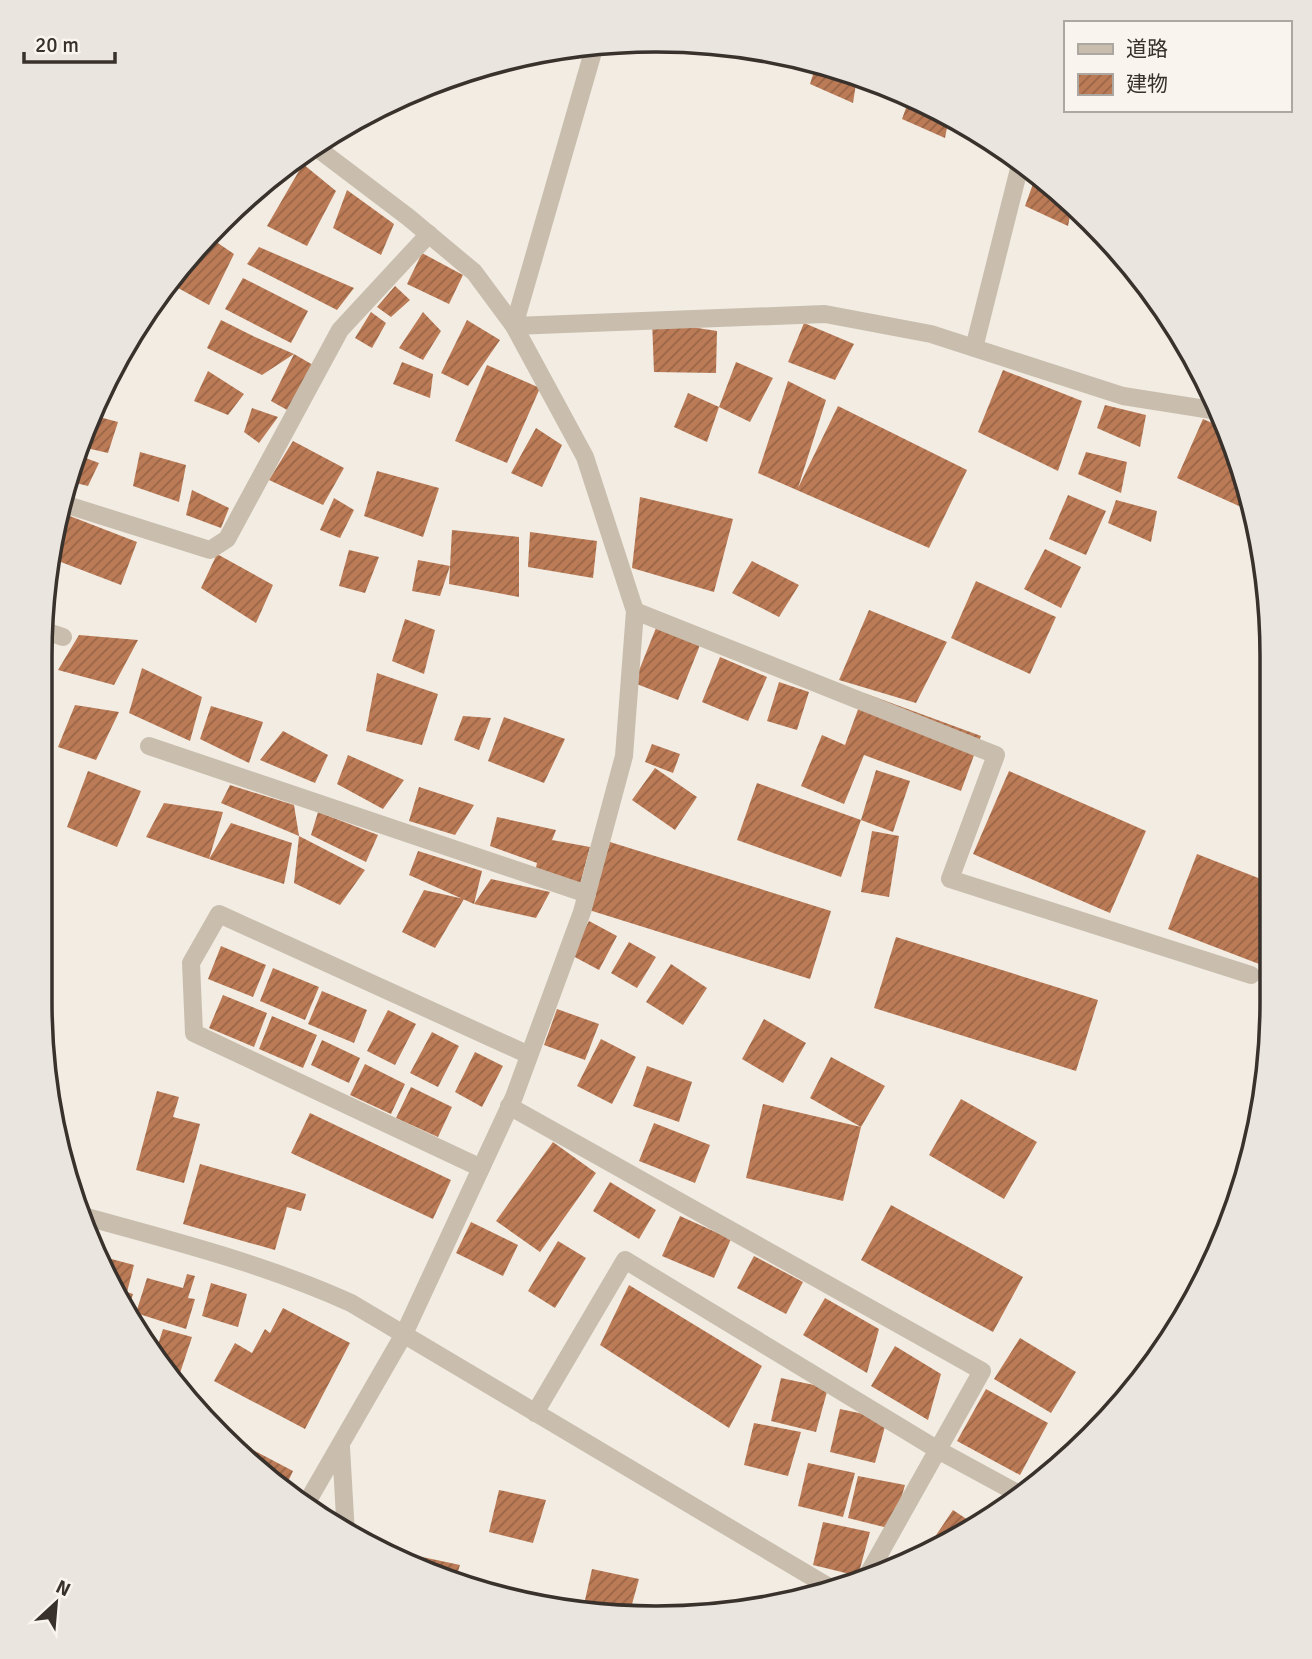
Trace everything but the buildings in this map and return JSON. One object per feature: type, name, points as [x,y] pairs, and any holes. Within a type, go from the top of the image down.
[{"type":"street","points":[[514,326],[592,57]]},
{"type":"street","points":[[310,1497],[404,1334],[509,1106],[529,1055],[587,894],[624,756],[635,611],[585,457],[514,326],[474,272],[323,153]]},
{"type":"street","points":[[974,348],[1018,173]]},
{"type":"street","points":[[71,506],[210,550],[227,539],[340,330],[429,234]]},
{"type":"street","points":[[514,326],[825,314],[931,334],[1123,396],[1207,409]]},
{"type":"street","points":[[635,611],[996,755],[950,879],[1251,975]]},
{"type":"street","points":[[53,634],[63,637]]},
{"type":"street","points":[[149,746],[587,894]]},
{"type":"street","points":[[481,1168],[194,1033],[191,963],[219,914],[529,1055]]},
{"type":"street","points":[[509,1106],[982,1371],[873,1566]]},
{"type":"street","points":[[93,1219],[294,1277],[351,1303],[822,1583]]},
{"type":"street","points":[[535,1413],[625,1260],[938,1450],[1012,1490]]},
{"type":"street","points":[[341,1447],[345,1520]]}]
